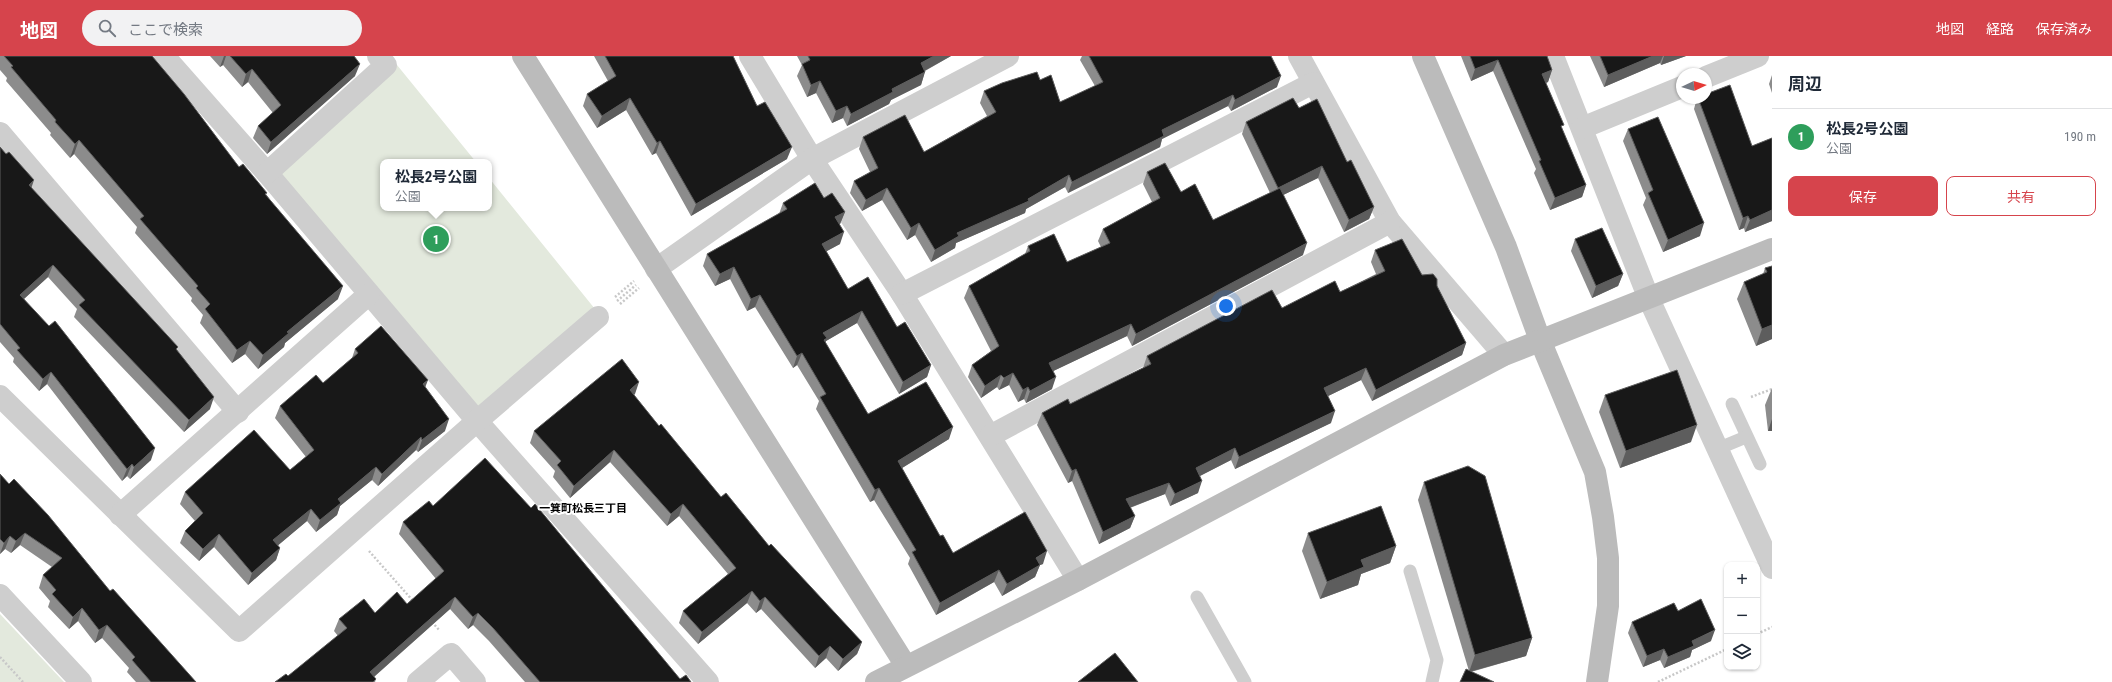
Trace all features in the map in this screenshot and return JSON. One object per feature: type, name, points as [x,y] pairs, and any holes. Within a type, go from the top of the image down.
[{"type":"street","points":[[164,56],[267,173],[476,421],[708,682]]},
{"type":"street","points":[[267,173],[386,65],[378,56]]},
{"type":"street","points":[[523,56],[644,276],[906,666]]},
{"type":"street","points":[[750,56],[812,159],[902,294],[1078,580]]},
{"type":"street","points":[[644,276],[812,159],[1008,56]]},
{"type":"street","points":[[1299,56],[1390,222],[1504,355]]},
{"type":"street","points":[[1423,56],[1506,247],[1540,340],[1566,399],[1595,472],[1608,558],[1608,606],[1597,682]]},
{"type":"street","points":[[1553,56],[1649,299],[1772,568]]},
{"type":"street","points":[[1712,75],[1758,56]]},
{"type":"street","points":[[902,294],[1313,83]]},
{"type":"street","points":[[1582,128],[1676,89]]},
{"type":"street","points":[[0,133],[238,412]]},
{"type":"street","points":[[990,436],[1390,222]]},
{"type":"street","points":[[876,682],[1078,580],[1504,355],[1649,299],[1772,249]]},
{"type":"street","points":[[120,515],[370,294]]},
{"type":"street","points":[[0,396],[239,631],[476,421],[598,317]]},
{"type":"street","points":[[0,595],[81,682]]},
{"type":"street","points":[[418,682],[451,654],[475,682]]},
{"type":"lane","points":[[1732,404],[1746,437],[1760,464]]},
{"type":"lane","points":[[1717,449],[1746,437]]},
{"type":"lane","points":[[1410,571],[1437,660],[1432,682]]},
{"type":"lane","points":[[1197,597],[1245,682]]},
{"type":"path","points":[[598,317],[644,276]]},
{"type":"path","points":[[598,317],[642,285]]},
{"type":"path","points":[[351,531],[420,608]]},
{"type":"path","points":[[430,620],[446,637],[451,654]]},
{"type":"path","points":[[1760,633],[1772,627]]},
{"type":"path","points":[[1658,682],[1724,650]]},
{"type":"path","points":[[0,657],[23,682]]},
{"type":"shaded area","points":[[397,65],[474,159],[380,159],[380,211],[492,211],[492,182],[595,309],[478,410],[278,174]]},
{"type":"shaded area","points":[[0,614],[64,682],[0,682]]},
{"type":"building","points":[[4,56],[152,56],[184,94],[239,167],[243,164],[267,193],[265,194],[343,286],[287,332],[289,333],[263,355],[250,341],[237,350],[205,309],[210,304],[196,288],[198,286],[140,219],[144,216],[79,140],[75,144],[55,122],[56,120],[11,67],[13,66]]},
{"type":"building","points":[[230,56],[354,56],[360,64],[271,142],[258,126],[281,105],[252,69],[246,74]]},
{"type":"building","points":[[605,56],[733,56],[757,106],[765,102],[792,147],[696,204],[660,141],[657,143],[630,98],[602,116],[587,94],[616,76]]},
{"type":"building","points":[[808,56],[934,56],[921,63],[925,72],[892,89],[893,92],[851,114],[847,106],[836,111],[820,81],[811,85],[802,64],[810,60]]},
{"type":"building","points":[[1089,56],[1271,56],[1281,76],[1235,100],[1233,95],[1162,130],[1164,136],[1072,182],[1069,175],[1028,199],[1029,201],[957,233],[959,236],[935,250],[919,223],[911,228],[887,188],[866,200],[854,181],[878,168],[863,137],[905,115],[924,152],[996,112],[984,91],[1002,83],[1037,72],[1040,80],[1051,75],[1060,102],[1103,82]]},
{"type":"building","points":[[1470,56],[1547,56],[1552,70],[1542,74],[1564,125],[1561,126],[1586,185],[1555,198],[1539,161],[1541,160],[1498,60],[1475,69]]},
{"type":"building","points":[[1600,56],[1653,56],[1608,75]]},
{"type":"building","points":[[1730,85],[1752,146],[1772,138],[1772,210],[1750,220],[1748,216],[1743,218],[1700,104],[1712,104],[1712,92]]},
{"type":"building","points":[[1293,98],[1299,108],[1317,99],[1347,162],[1351,160],[1374,207],[1349,220],[1322,166],[1278,188],[1246,122]]},
{"type":"building","points":[[1658,117],[1704,223],[1668,240],[1648,193],[1653,190],[1628,129]]},
{"type":"building","points":[[0,147],[6,154],[9,152],[34,180],[29,185],[178,347],[176,349],[214,397],[189,420],[79,305],[85,300],[53,265],[20,295],[49,326],[55,321],[155,448],[134,467],[132,464],[127,469],[51,372],[43,379],[17,350],[20,348],[0,324]]},
{"type":"building","points":[[1165,163],[1181,192],[1195,184],[1213,220],[1280,188],[1307,243],[1136,334],[1131,324],[1049,363],[1056,377],[1030,391],[1028,387],[1023,390],[1013,373],[1004,378],[1001,375],[985,386],[972,365],[999,346],[969,286],[1030,251],[1028,246],[1054,234],[1067,262],[1110,243],[1103,229],[1160,198],[1147,172]]},
{"type":"building","points":[[815,183],[824,198],[832,193],[845,212],[835,217],[844,232],[822,244],[848,289],[868,277],[897,327],[905,322],[931,365],[903,382],[862,311],[823,333],[827,338],[824,340],[868,414],[926,382],[953,427],[898,461],[940,536],[943,535],[953,553],[1025,512],[1047,551],[1036,558],[1040,565],[1007,584],[999,570],[940,603],[912,552],[916,550],[879,488],[875,490],[820,397],[826,394],[802,353],[797,356],[760,295],[751,299],[734,267],[720,274],[707,254],[787,209],[783,203]]},
{"type":"building","points":[[1602,228],[1623,274],[1596,286],[1575,239]]},
{"type":"building","points":[[1402,239],[1422,275],[1433,274],[1437,279],[1437,286],[1466,343],[1376,390],[1366,368],[1324,388],[1335,411],[1239,457],[1235,448],[1196,468],[1202,481],[1175,494],[1169,483],[1126,499],[1135,516],[1103,532],[1076,469],[1072,471],[1042,413],[1068,399],[1070,404],[1151,364],[1147,356],[1272,290],[1282,308],[1335,281],[1340,292],[1385,271],[1375,250]]},
{"type":"building","points":[[1772,266],[1772,325],[1762,329],[1744,282],[1767,272],[1765,268]]},
{"type":"building","points":[[381,326],[428,380],[423,384],[449,419],[422,440],[421,437],[382,474],[376,467],[338,499],[341,503],[320,520],[311,509],[273,540],[280,548],[252,573],[219,534],[203,549],[185,531],[203,513],[185,492],[254,430],[290,470],[314,450],[280,406],[316,375],[323,383],[358,353],[355,349]]},
{"type":"building","points":[[622,359],[639,382],[630,390],[659,426],[661,424],[721,497],[726,493],[769,546],[771,544],[862,642],[843,659],[830,646],[819,656],[765,597],[760,601],[752,591],[702,632],[683,611],[736,568],[683,504],[671,514],[614,450],[574,486],[557,465],[561,461],[534,431]]},
{"type":"building","points":[[1677,370],[1697,425],[1626,451],[1605,395]]},
{"type":"building","points":[[485,458],[531,508],[535,504],[680,679],[686,675],[691,682],[540,682],[478,613],[473,617],[455,597],[370,672],[376,679],[373,682],[275,682],[286,674],[288,676],[347,628],[339,619],[364,599],[375,613],[397,592],[407,604],[444,571],[403,522],[429,501],[433,506]]},
{"type":"building","points":[[1468,466],[1485,476],[1532,638],[1475,655],[1424,482]]},
{"type":"building","points":[[0,474],[9,484],[14,479],[48,515],[110,591],[113,589],[196,682],[151,682],[132,660],[135,657],[107,625],[99,630],[82,608],[73,617],[52,594],[56,590],[43,575],[62,558],[25,533],[16,541],[10,536],[4,543],[0,539]]},
{"type":"building","points":[[1381,506],[1396,546],[1361,560],[1364,567],[1327,582],[1308,533]]},
{"type":"building","points":[[1701,599],[1715,630],[1692,641],[1694,646],[1668,657],[1664,649],[1647,656],[1632,622],[1674,603],[1678,611]]},
{"type":"building","points":[[1115,653],[1138,682],[1078,682]]},
{"type":"building","points":[[1466,669],[1494,682],[1460,682]]},
{"type":"place","name":"松長2号公園","points":[[436,239]]},
{"type":"district","name":"一箕町松長三丁目","points":[[583,508]]}]
